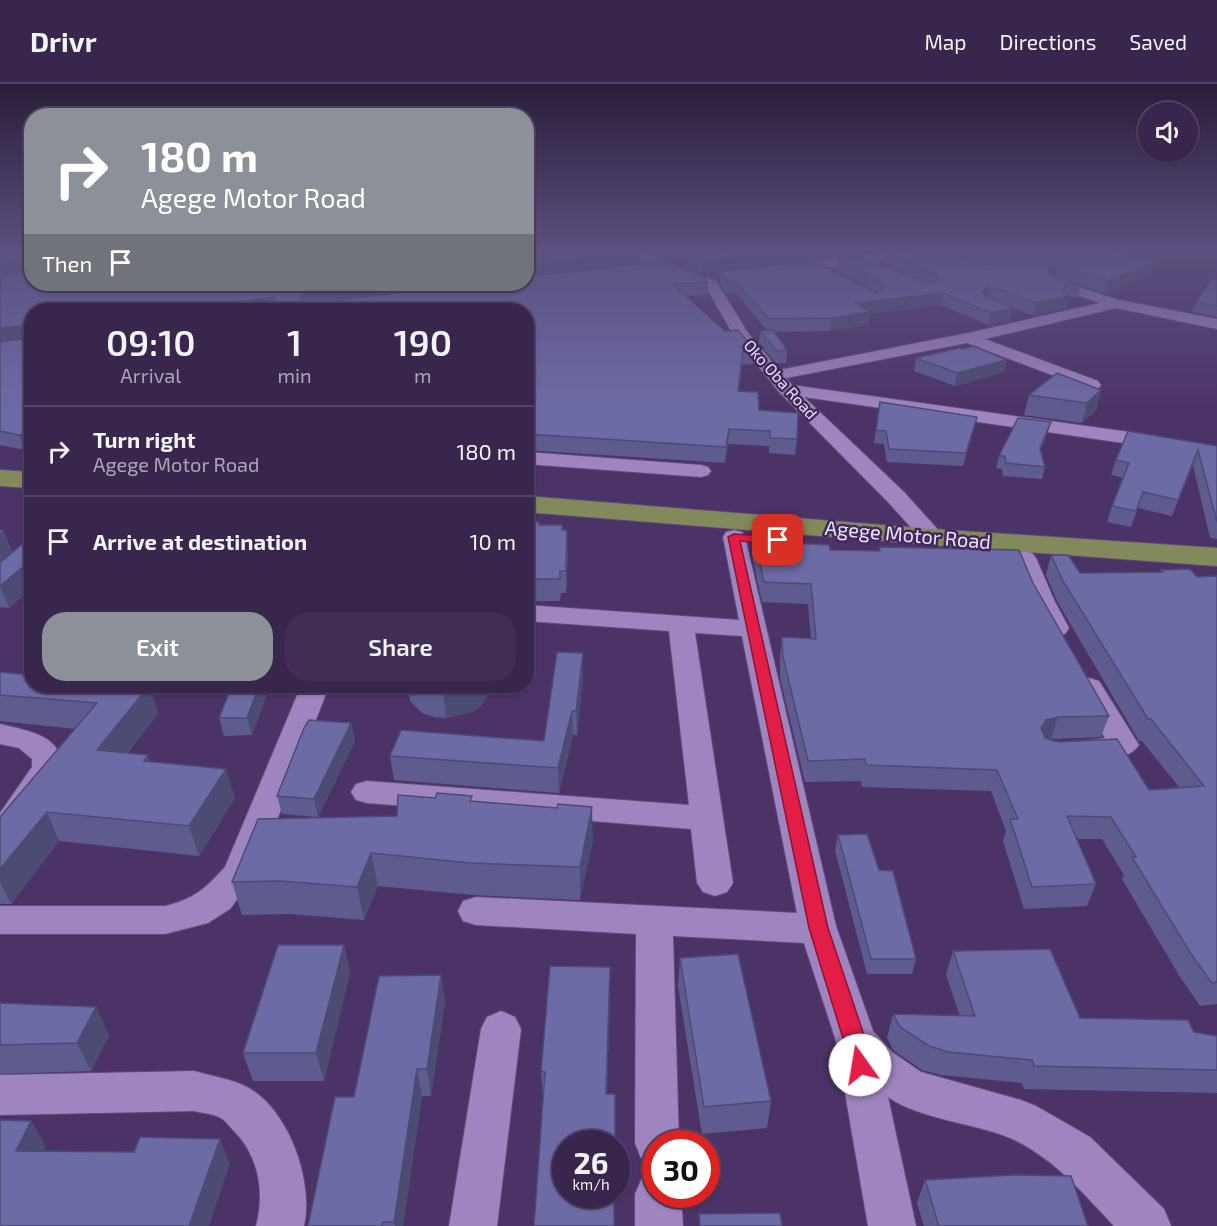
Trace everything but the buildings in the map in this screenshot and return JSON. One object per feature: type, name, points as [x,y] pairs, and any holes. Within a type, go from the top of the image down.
[{"type":"main road","points":[[0,464],[24,466]]},
{"type":"main road","points":[[0,478],[24,480]]},
{"type":"main road","name":"Agege Motor Road","points":[[534,505],[932,537],[1217,557]]},
{"type":"main road","name":"Agege Motor Road","points":[[534,521],[1024,558],[1217,570]]},
{"type":"street","name":"Oko Oba Road","points":[[723,301],[741,335],[782,382],[896,496],[932,537]]},
{"type":"street","points":[[1108,301],[1217,324]]},
{"type":"street","points":[[782,382],[1116,304]]},
{"type":"street","points":[[1007,312],[1033,324]]},
{"type":"street","points":[[968,338],[1092,386]]},
{"type":"street","points":[[782,382],[1144,440]]},
{"type":"street","points":[[534,459],[701,471]]},
{"type":"street","points":[[734,537],[752,629],[819,929],[856,1041],[892,1226]]},
{"type":"street","points":[[1024,558],[1042,602],[1124,745],[1120,748],[1062,750]]},
{"type":"street","points":[[534,614],[752,629]]},
{"type":"street","points":[[681,623],[715,883]]},
{"type":"street","points":[[0,920],[165,920],[195,913],[216,899],[239,874],[312,693]]},
{"type":"street","points":[[0,734],[29,741],[46,755],[48,768],[0,839]]},
{"type":"street","points":[[367,792],[706,818]]},
{"type":"street","points":[[476,911],[819,929]]},
{"type":"street","points":[[654,922],[657,1130]]},
{"type":"street","points":[[473,1226],[501,1029]]},
{"type":"street","points":[[856,1041],[877,1065],[910,1088],[1021,1121],[1074,1152],[1147,1226]]},
{"type":"street","points":[[0,1095],[194,1092],[234,1102],[260,1126],[273,1150],[282,1178],[283,1214],[280,1226]]},
{"type":"street","points":[[658,1208],[659,1226]]},
{"type":"route","points":[[778,540],[734,537],[818,928],[856,1041],[860,1065]]}]
